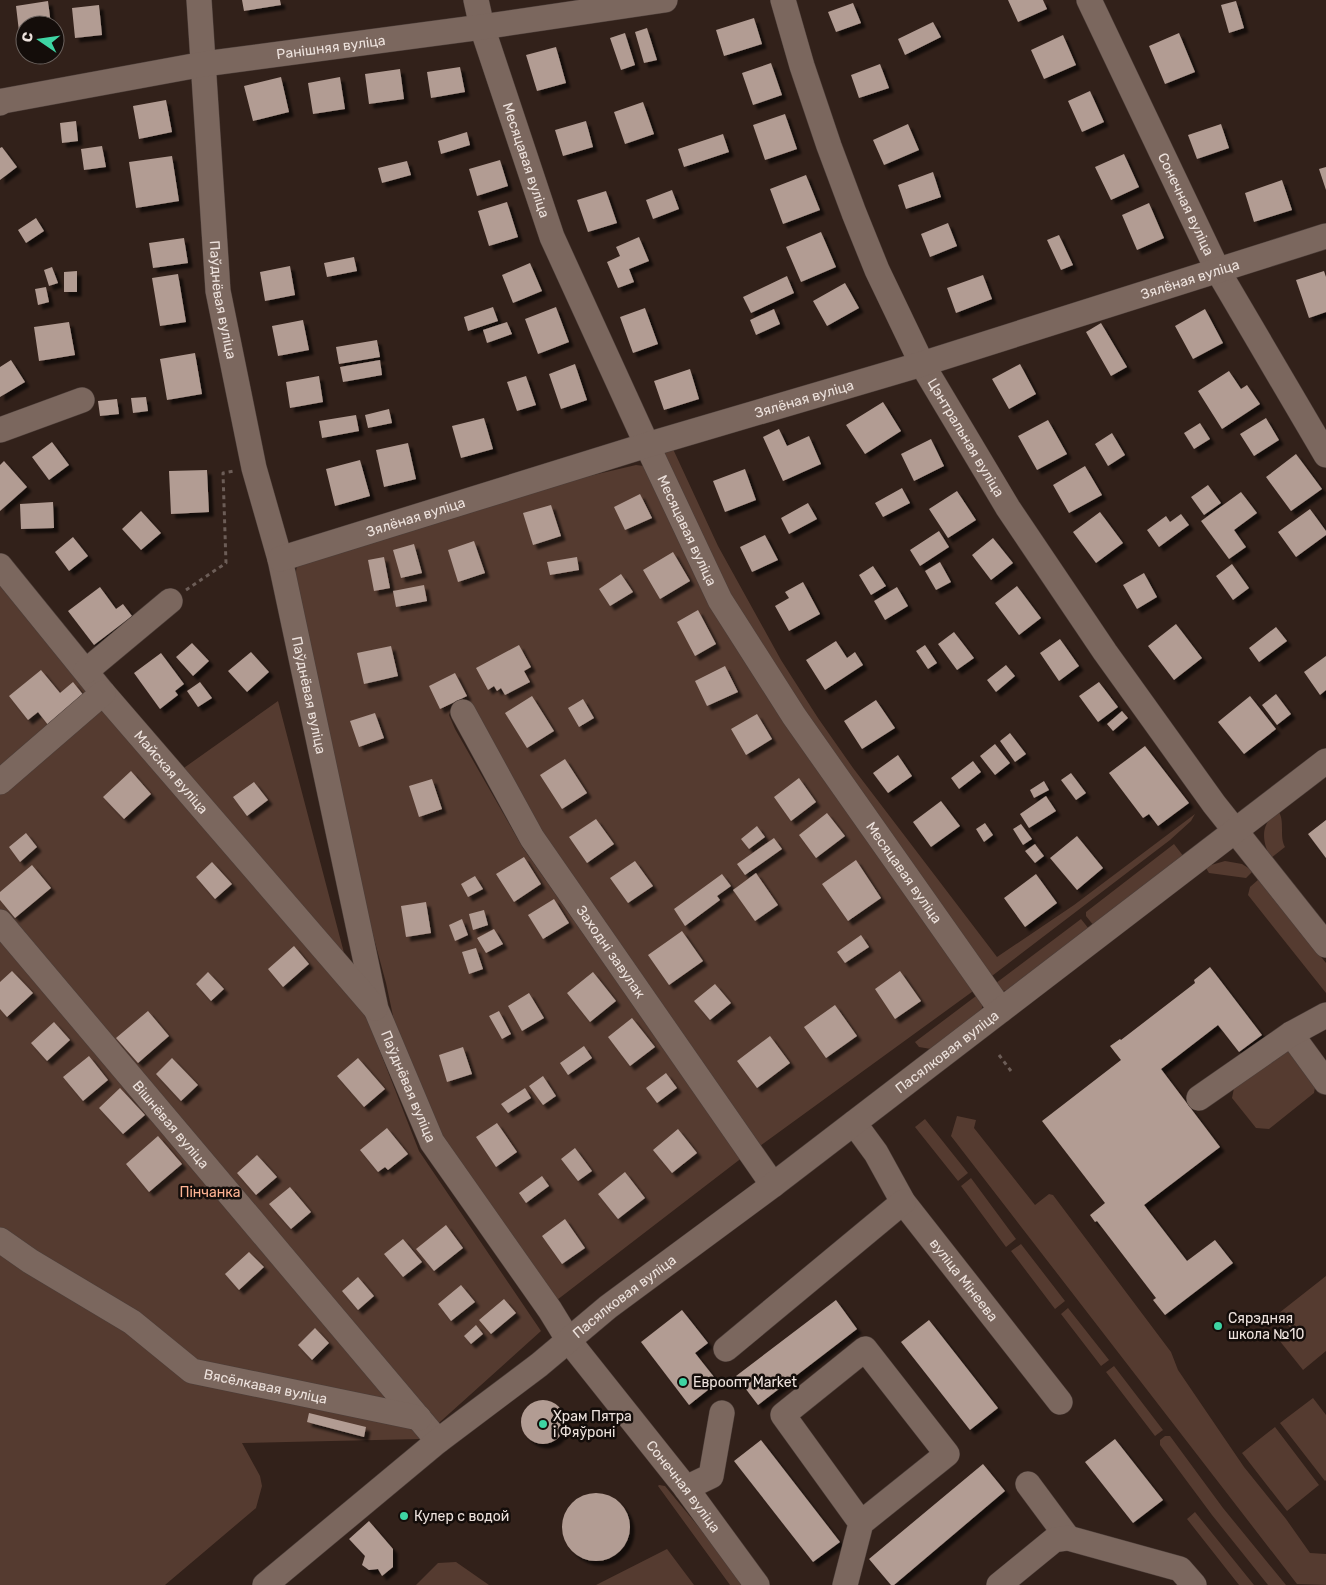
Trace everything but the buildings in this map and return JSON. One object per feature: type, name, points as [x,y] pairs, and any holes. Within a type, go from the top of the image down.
[{"type":"street","name":"Паўднёвая вуліца","points":[[199,0],[218,291],[254,468],[280,559],[376,1010],[432,1142],[550,1310],[569,1341]]},
{"type":"street","name":"Месяцавая вуліца","points":[[476,0],[482,27],[552,237],[720,600],[794,716],[1000,1010]]},
{"type":"street","name":"Ранішняя вуліца","points":[[0,103],[204,64],[482,27],[665,0]]},
{"type":"street","name":"Цэнтральная вуліца","points":[[783,0],[802,66],[854,213],[877,270],[922,364],[1024,532],[1111,660],[1214,804],[1326,945]]},
{"type":"street","name":"Сонечная вуліца","points":[[1089,0],[1218,271],[1326,455]]},
{"type":"street","name":"Зялёная вуліца","points":[[280,559],[647,445],[922,364],[1326,236]]},
{"type":"street","points":[[0,430],[82,400]]},
{"type":"street","name":"Майская вуліца","points":[[0,566],[94,664],[103,692],[376,1010]]},
{"type":"street","points":[[94,664],[170,601]]},
{"type":"street","points":[[0,782],[103,692]]},
{"type":"street","name":"Заходні завулак","points":[[463,712],[532,838],[773,1185]]},
{"type":"street","name":"Пасялковая вуліца","points":[[265,1585],[438,1441],[569,1341],[608,1307],[773,1185],[1326,761]]},
{"type":"street","name":"Вішнёвая вуліца","points":[[0,922],[438,1441]]},
{"type":"street","points":[[1199,1098],[1291,1034],[1326,1015]]},
{"type":"street","points":[[1291,1034],[1326,1082]]},
{"type":"street","name":"вуліца Мінеева","points":[[854,1123],[876,1153],[903,1202],[1060,1402]]},
{"type":"street","points":[[726,1348],[903,1202]]},
{"type":"street","name":"Вясёлкавая вуліца","points":[[0,1240],[30,1261],[132,1322],[192,1371],[419,1418]]},
{"type":"street","name":"Сонечная вуліца","points":[[569,1341],[686,1488],[757,1585]]},
{"type":"street","points":[[845,1585],[861,1523],[947,1454],[865,1349],[783,1415],[861,1523]]},
{"type":"street","points":[[686,1488],[711,1476],[722,1413]]},
{"type":"street","points":[[1028,1484],[1068,1538]]},
{"type":"street","points":[[999,1585],[1054,1540],[1068,1538],[1180,1569],[1194,1585]]},
{"type":"path","points":[[170,601],[226,563],[223,473],[254,468]]},
{"type":"path","points":[[999,1054],[1011,1071]]},
{"type":"green space","points":[[673,449],[718,546],[781,660],[853,768],[997,957],[1074,905],[1195,814],[1191,821],[1170,840],[988,979],[829,754],[727,590],[663,453]]},
{"type":"green space","points":[[636,465],[644,466],[976,989],[760,1146],[452,707],[449,715],[455,729],[523,848],[743,1157],[557,1300],[439,1142],[399,1044],[386,983],[351,854],[295,578],[297,565],[585,477]]},
{"type":"green space","name":"Пінчанка","points":[[0,555],[181,770],[278,701],[349,972],[419,1151],[541,1331],[421,1439],[242,1443],[260,1476],[262,1486],[256,1508],[165,1585],[0,1585]]},
{"type":"green space","points":[[1279,812],[1285,847],[1271,858],[1267,850],[1264,832],[1268,822]]},
{"type":"green space","points":[[1174,844],[1184,857],[1094,926],[1086,916],[1086,912]]},
{"type":"green space","points":[[1225,861],[1242,864],[1253,871],[1246,878],[1209,873],[1206,868]]},
{"type":"green space","points":[[1259,879],[1326,963],[1326,993],[1248,895],[1250,887]]},
{"type":"green space","points":[[1081,919],[1089,929],[1007,990],[1003,991],[992,986]]},
{"type":"green space","points":[[980,993],[983,1005],[981,1011],[931,1049],[919,1047],[915,1042]]},
{"type":"green space","points":[[1288,1050],[1316,1081],[1314,1093],[1269,1129],[1256,1128],[1232,1098],[1235,1083]]},
{"type":"green space","points":[[957,1116],[976,1120],[974,1128],[1035,1205],[1049,1194],[1053,1195],[1171,1352],[1178,1370],[1244,1467],[1286,1519],[1310,1553],[1326,1554],[1326,1585],[1297,1584],[951,1136]]},
{"type":"green space","points":[[925,1119],[968,1173],[958,1181],[915,1127]]},
{"type":"green space","points":[[971,1178],[1016,1239],[1006,1247],[961,1186]]},
{"type":"green space","points":[[1021,1244],[1065,1301],[1055,1309],[1011,1251]]},
{"type":"green space","points":[[1326,1276],[1326,1351],[1303,1370],[1279,1340],[1292,1330],[1279,1313]]},
{"type":"green space","points":[[1068,1308],[1109,1360],[1101,1366],[1061,1314]]},
{"type":"green space","points":[[1114,1366],[1163,1430],[1155,1436],[1106,1372]]},
{"type":"green space","points":[[1313,1398],[1326,1415],[1325,1481],[1280,1423]]},
{"type":"green space","points":[[1275,1427],[1319,1485],[1287,1511],[1242,1453]]},
{"type":"green space","points":[[1165,1436],[1170,1436],[1223,1508],[1286,1585],[1268,1585],[1212,1515],[1160,1445],[1160,1440]]},
{"type":"green space","points":[[659,1485],[665,1486],[721,1554],[743,1585],[730,1585]]},
{"type":"green space","points":[[1195,1512],[1254,1585],[1239,1585],[1187,1519]]},
{"type":"green space","points":[[667,1549],[694,1585],[596,1585]]},
{"type":"green space","points":[[456,1562],[489,1585],[416,1585],[438,1563]]},
{"type":"place","name":"Сярэдняя школа №10","points":[[1218,1326]]},
{"type":"place","name":"Евроопт Market","points":[[683,1382]]},
{"type":"place","name":"Храм Пятра і Фяўроні","points":[[543,1424]]},
{"type":"place","name":"Кулер с водой","points":[[404,1516]]}]
